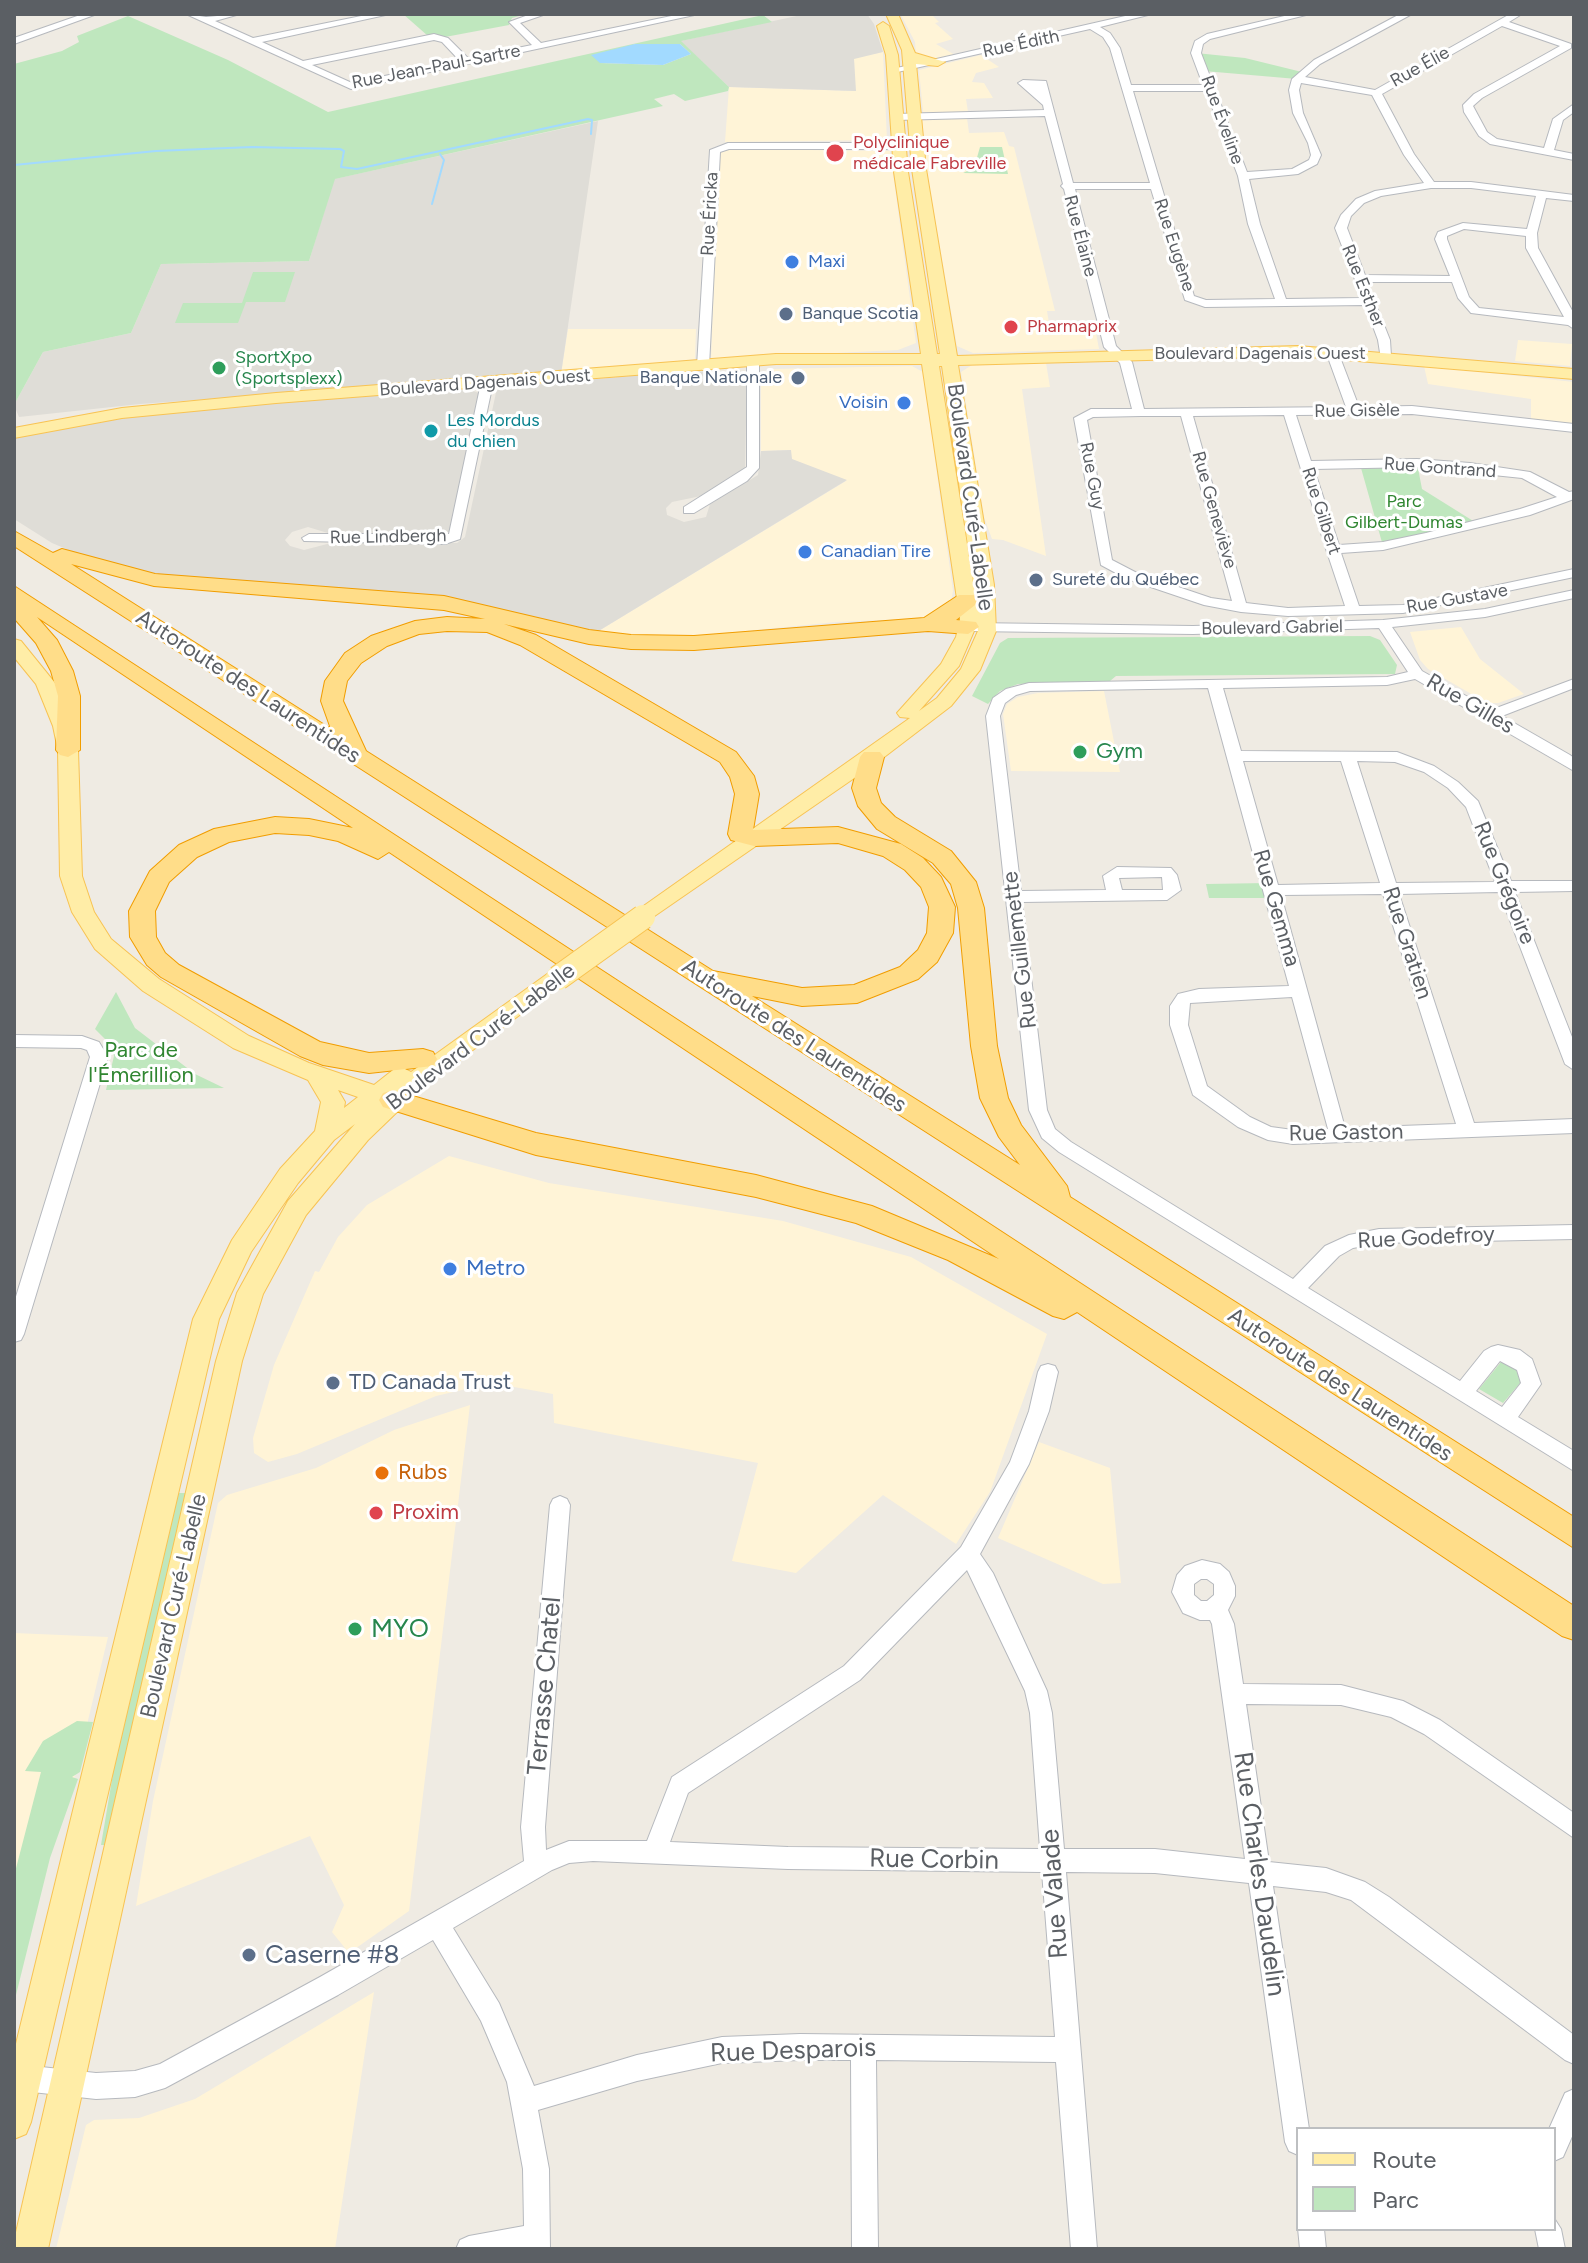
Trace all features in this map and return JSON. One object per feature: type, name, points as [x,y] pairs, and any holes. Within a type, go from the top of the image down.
[{"type":"highway","points":[[18,539],[106,569],[154,580],[420,600],[631,642],[694,643],[834,629],[928,624],[978,628]]},
{"type":"highway","name":"Autoroute des Laurentides","points":[[18,539],[1574,1534]]},
{"type":"highway","points":[[14,592],[1574,1625]]},
{"type":"highway","points":[[928,624],[967,600]]},
{"type":"highway","points":[[14,606],[46,640],[62,671],[69,696],[68,750]]},
{"type":"highway","points":[[358,758],[338,720],[332,701],[336,681],[349,662],[379,641],[407,630],[447,624],[490,626],[528,640],[723,753],[737,767],[746,788],[747,836],[838,835],[870,841],[898,853],[925,874],[938,895],[942,913],[938,939],[928,956],[909,973],[857,994],[802,997],[700,976]]},
{"type":"highway","points":[[872,757],[864,788],[870,806],[886,823],[942,857],[963,882],[971,908],[984,1046],[994,1098],[1016,1141],[1073,1214]]},
{"type":"highway","points":[[423,1059],[369,1063],[323,1055],[170,971],[156,959],[143,937],[142,911],[149,893],[172,863],[198,846],[236,831],[286,825],[345,834],[493,910]]},
{"type":"highway","points":[[385,1097],[536,1144],[779,1191],[882,1221],[979,1263],[1193,1374]]},
{"type":"main road","name":"Boulevard Curé-Labelle","points":[[876,14],[889,41],[898,146],[929,354],[967,600],[978,628]]},
{"type":"main road","name":"Boulevard Curé-Labelle","points":[[747,836],[872,757],[955,690],[976,660],[978,628],[987,597],[922,192],[910,61],[903,31],[892,14]]},
{"type":"main road","points":[[910,61],[938,62]]},
{"type":"main road","name":"Boulevard Dagenais Ouest","points":[[14,430],[122,413],[265,398],[703,366],[929,354],[950,359],[1332,352],[1572,374]]},
{"type":"main road","name":"Boulevard Dagenais Ouest","points":[[753,364],[802,358],[929,354]]},
{"type":"main road","name":"Boulevard Curé-Labelle","points":[[18,2093],[26,2029],[206,1319],[254,1225],[289,1176],[326,1134],[385,1097],[747,836],[916,706],[978,628]]},
{"type":"main road","points":[[14,645],[49,690],[68,750],[71,876],[79,904],[97,936],[128,968],[206,1022],[249,1046],[317,1075],[385,1097]]},
{"type":"main road","name":"Boulevard Curé-Labelle","points":[[30,2249],[241,1317],[261,1269],[297,1208],[385,1097],[423,1059],[552,974]]},
{"type":"main road","points":[[317,1075],[333,1102],[326,1134]]},
{"type":"street","points":[[17,42],[92,14]]},
{"type":"street","name":"Rue Jean-Paul-Sartre","points":[[191,14],[344,85],[354,86],[694,14]]},
{"type":"street","points":[[206,20],[235,14]]},
{"type":"street","points":[[254,41],[385,14]]},
{"type":"street","points":[[539,47],[514,22],[541,14]]},
{"type":"street","name":"Rue Édith","points":[[938,62],[1147,14]]},
{"type":"street","name":"Rue Éveline","points":[[1282,303],[1254,224],[1243,176],[1196,53],[1198,43],[1207,37],[1305,14]]},
{"type":"street","points":[[1374,14],[1394,21]]},
{"type":"street","points":[[1243,176],[1294,172],[1313,162],[1316,155],[1313,143],[1298,113],[1294,90],[1297,79],[1317,62],[1407,14]]},
{"type":"street","name":"Rue Élie","points":[[1431,185],[1409,155],[1376,93],[1517,14]]},
{"type":"street","points":[[1501,23],[1568,46],[1478,96],[1468,105],[1469,112],[1483,134],[1494,142],[1574,157]]},
{"type":"street","name":"Rue Eugène","points":[[1093,27],[1107,35],[1115,48],[1189,298],[1205,304],[1370,301]]},
{"type":"street","points":[[302,64],[434,37],[445,40],[467,63]]},
{"type":"street","points":[[893,70],[910,61]]},
{"type":"street","points":[[1297,79],[1376,93]]},
{"type":"street","points":[[1126,88],[1210,88]]},
{"type":"street","points":[[1548,153],[1558,119],[1574,107]]},
{"type":"street","name":"Rue Élaine","points":[[896,117],[1046,108],[1110,347],[1117,355]]},
{"type":"street","name":"Rue Éricka","points":[[703,366],[715,150],[730,146],[898,146]]},
{"type":"street","name":"Rue Esther","points":[[1385,356],[1384,340],[1341,228],[1346,215],[1360,201],[1379,193],[1431,185],[1471,185],[1574,198]]},
{"type":"street","points":[[1066,186],[1155,186]]},
{"type":"street","points":[[1542,193],[1531,233],[1532,248],[1573,324]]},
{"type":"street","points":[[1531,233],[1480,225],[1454,228],[1442,234],[1464,298],[1481,314],[1573,324]]},
{"type":"street","points":[[1359,278],[1455,279]]},
{"type":"street","points":[[1332,352],[1354,411]]},
{"type":"street","points":[[1117,355],[1126,362],[1139,413]]},
{"type":"street","points":[[689,510],[753,468],[753,364]]},
{"type":"street","name":"Rue Lindbergh","points":[[309,538],[445,540],[455,536],[487,383]]},
{"type":"street","name":"Rue Gisèle","points":[[1139,413],[1412,410],[1574,428]]},
{"type":"street","name":"Rue Gilbert","points":[[1289,412],[1353,610]]},
{"type":"street","name":"Rue Guy","points":[[1106,562],[1080,418],[1091,413],[1139,413]]},
{"type":"street","name":"Rue Geneviève","points":[[1186,413],[1241,608]]},
{"type":"street","name":"Rue Gontrand","points":[[1306,465],[1417,463],[1470,467],[1525,475],[1571,496]]},
{"type":"street","points":[[1333,549],[1383,546],[1427,537],[1571,496]]},
{"type":"street","name":"Rue Gustave","points":[[1106,562],[1170,590],[1241,608],[1288,612],[1434,605],[1574,573]]},
{"type":"street","name":"Boulevard Gabriel","points":[[978,628],[1208,630],[1383,624],[1485,613],[1574,594]]},
{"type":"street","name":"Rue Gilles","points":[[1383,624],[1417,674],[1574,766]]},
{"type":"street","name":"Rue Guillemette","points":[[1417,674],[1384,681],[1029,687],[1001,698],[993,716],[1038,1110],[1048,1133],[1065,1147],[1574,1462]]},
{"type":"street","name":"Rue Gemma","points":[[1214,682],[1338,1134]]},
{"type":"street","points":[[1490,715],[1574,683]]},
{"type":"street","name":"Rue Gratien","points":[[1347,755],[1467,1130]]},
{"type":"street","name":"Rue Grégoire","points":[[1235,756],[1397,757],[1429,769],[1453,785],[1473,805],[1574,1064]]},
{"type":"street","points":[[1273,890],[1574,886]]},
{"type":"street","points":[[1014,897],[1115,896]]},
{"type":"street","name":"Rue Gaston","points":[[1300,991],[1184,998],[1179,1006],[1179,1025],[1199,1090],[1244,1122],[1268,1133],[1293,1137],[1574,1126]]},
{"type":"street","points":[[14,1041],[82,1042],[93,1046],[99,1057],[14,1334]]},
{"type":"street","name":"Rue Godefroy","points":[[1296,1288],[1332,1251],[1349,1242],[1379,1236],[1574,1232]]},
{"type":"street","points":[[1463,1392],[1491,1357],[1498,1353],[1513,1356],[1525,1365],[1531,1384],[1506,1418]]},
{"type":"street","points":[[657,1853],[660,1833],[680,1785],[852,1673],[969,1554],[1021,1459],[1039,1411],[1048,1372]]},
{"type":"street","name":"Terrasse Chatel","points":[[536,1866],[533,1836],[560,1505]]},
{"type":"street","name":"Rue Valade","points":[[969,1554],[983,1576],[1038,1699],[1084,2249]]},
{"type":"street","name":"Rue Charles Daudelin","points":[[1216,1608],[1223,1624],[1296,2128]]},
{"type":"street","points":[[1233,1694],[1341,1695],[1395,1708],[1432,1727],[1574,1827]]},
{"type":"street","name":"Rue Corbin","points":[[18,2093],[67,2085],[126,2085],[165,2075],[536,1866],[578,1851],[1155,1861],[1326,1880],[1365,1894],[1574,2051]]},
{"type":"street","points":[[437,1924],[496,2023],[526,2101],[536,2169],[538,2243],[469,2249]]},
{"type":"street","points":[[863,2047],[865,2249]]},
{"type":"street","name":"Rue Desparois","points":[[526,2101],[637,2068],[706,2052],[863,2047],[1067,2050]]},
{"type":"street","points":[[1556,2143],[1574,2102]]},
{"type":"shaded area","points":[[806,14],[867,14],[874,24],[883,52],[854,59],[856,91],[729,87],[680,41]]},
{"type":"shaded area","points":[[931,14],[939,22],[935,23],[953,39],[936,44],[955,55],[929,60],[916,54],[915,42],[901,15]]},
{"type":"shaded area","points":[[883,52],[887,140],[725,142],[729,87],[855,91],[854,58]]},
{"type":"shaded area","points":[[981,55],[999,67],[976,73],[972,82],[984,83],[993,98],[966,99],[968,112],[923,112],[919,70]]},
{"type":"shaded area","points":[[967,118],[969,133],[1004,132],[1009,146],[1014,147],[1055,311],[1047,311],[1049,323],[1094,322],[1099,349],[973,353],[957,346],[927,172],[922,120]]},
{"type":"shaded area","points":[[598,121],[561,374],[140,404],[19,417],[14,405],[43,352],[131,333],[161,264],[309,261],[334,179]]},
{"type":"shaded area","points":[[729,149],[890,151],[916,343],[898,350],[711,359],[719,153]]},
{"type":"shaded area","points":[[568,329],[696,329],[695,359],[561,374]]},
{"type":"shaded area","points":[[1518,340],[1572,344],[1570,366],[1515,361]]},
{"type":"shaded area","points":[[1046,363],[1050,387],[1022,389],[1046,556],[992,539],[984,517],[961,372],[972,365]]},
{"type":"shaded area","points":[[912,366],[923,372],[953,591],[950,606],[932,618],[836,622],[666,639],[597,632],[846,481],[791,459],[791,450],[761,451],[761,373],[771,369]]},
{"type":"shaded area","points":[[1424,366],[1574,382],[1574,424],[1531,419],[1531,399],[1428,384]]},
{"type":"shaded area","points":[[740,371],[747,375],[745,469],[701,496],[672,502],[666,508],[667,515],[684,522],[706,517],[710,504],[758,475],[761,451],[791,450],[792,459],[847,480],[597,632],[529,616],[175,578],[97,562],[52,543],[14,519],[14,438],[130,417],[287,401],[467,389],[479,393],[450,532],[331,534],[308,527],[292,532],[285,540],[290,546],[304,550],[331,543],[457,543],[465,537],[497,388],[675,372]]},
{"type":"shaded area","points":[[1461,627],[1480,659],[1524,694],[1498,703],[1487,703],[1428,669],[1420,660],[1410,632]]},
{"type":"shaded area","points":[[1104,691],[1120,772],[1011,771],[1003,714],[1007,704],[1018,697],[1038,693]]},
{"type":"shaded area","points":[[449,1156],[549,1183],[783,1221],[911,1257],[1047,1334],[990,1492],[956,1544],[883,1495],[796,1573],[732,1561],[758,1463],[554,1423],[553,1394],[492,1383],[436,1396],[297,1454],[268,1462],[254,1453],[253,1438],[274,1365],[315,1271],[319,1272],[338,1237],[367,1205]]},
{"type":"shaded area","points":[[470,1405],[409,1911],[349,1953],[332,1932],[344,1905],[310,1836],[136,1906],[153,1801],[218,1503],[227,1495],[316,1468],[394,1430]]},
{"type":"shaded area","points":[[1039,1442],[1110,1468],[1121,1583],[1103,1584],[998,1538]]},
{"type":"shaded area","points":[[14,1633],[108,1637],[73,1783],[45,1865],[14,1989]]},
{"type":"shaded area","points":[[374,1992],[335,2249],[56,2249],[86,2125],[94,2120],[139,2118],[195,2099]]},
{"type":"green space","points":[[403,14],[519,16],[512,18],[509,25],[445,37],[428,36]]},
{"type":"green space","points":[[763,15],[772,22],[681,41],[729,87],[728,91],[685,101],[674,94],[654,99],[663,106],[335,179],[309,261],[161,264],[131,333],[43,352],[14,405],[14,64],[62,51],[79,42],[77,36],[128,16],[228,60],[328,112]],"holes":[[[635,44],[680,44],[691,54],[663,65],[600,63]]]},
{"type":"green space","points":[[1196,53],[1245,58],[1302,72],[1297,79],[1204,71]]},
{"type":"green space","points":[[980,147],[1002,147],[1008,174],[963,173],[974,168]]},
{"type":"green space","points":[[253,272],[295,272],[285,302],[246,302],[238,323],[175,323],[183,303],[242,303]]},
{"type":"green space","name":"Parc Gilbert-Dumas","points":[[1417,463],[1422,489],[1478,524],[1383,546],[1361,468]]},
{"type":"green space","points":[[1370,636],[1380,640],[1397,665],[1395,674],[1116,676],[1110,681],[1018,684],[1000,691],[988,704],[972,696],[1000,643],[1008,638]]},
{"type":"green space","points":[[1268,883],[1275,898],[1209,898],[1206,884]]},
{"type":"green space","name":"Parc de l'Émerillion","points":[[116,992],[135,1028],[195,1074],[224,1088],[106,1090],[114,1056],[110,1044],[95,1029]]},
{"type":"green space","points":[[1501,1362],[1516,1366],[1521,1382],[1503,1403],[1479,1389]]},
{"type":"green space","points":[[176,1493],[186,1493],[106,1845],[101,1845],[121,1726]]},
{"type":"green space","points":[[77,1721],[93,1722],[80,1772],[72,1777],[78,1779],[50,1858],[14,2003],[14,1876],[41,1772],[25,1771],[43,1741]]},
{"type":"water","points":[[635,44],[680,44],[691,54],[663,65],[600,63],[591,55]]},
{"type":"waterway","points":[[14,165],[156,151],[252,147],[340,149],[344,151],[341,167],[357,169],[588,119],[592,120],[591,134]]},
{"type":"waterway","points":[[432,204],[444,160],[440,154]]},
{"type":"place","name":"Polyclinique médicale Fabreville","points":[[835,153]]},
{"type":"place","name":"Maxi","points":[[792,262]]},
{"type":"place","name":"Banque Scotia","points":[[786,314]]},
{"type":"place","name":"Pharmaprix","points":[[1011,327]]},
{"type":"place","name":"SportXpo (Sportsplexx)","points":[[219,368]]},
{"type":"place","name":"Banque Nationale","points":[[798,378]]},
{"type":"place","name":"Voisin","points":[[904,403]]},
{"type":"place","name":"Les Mordus du chien","points":[[431,431]]},
{"type":"place","name":"Canadian Tire","points":[[805,552]]},
{"type":"place","name":"Sureté du Québec","points":[[1036,580]]},
{"type":"place","name":"Gym","points":[[1080,752]]},
{"type":"place","name":"Metro","points":[[450,1269]]},
{"type":"place","name":"TD Canada Trust","points":[[333,1383]]},
{"type":"place","name":"Rubs","points":[[382,1473]]},
{"type":"place","name":"Proxim","points":[[376,1513]]},
{"type":"place","name":"MYO","points":[[355,1629]]},
{"type":"place","name":"Caserne #8","points":[[249,1955]]}]
